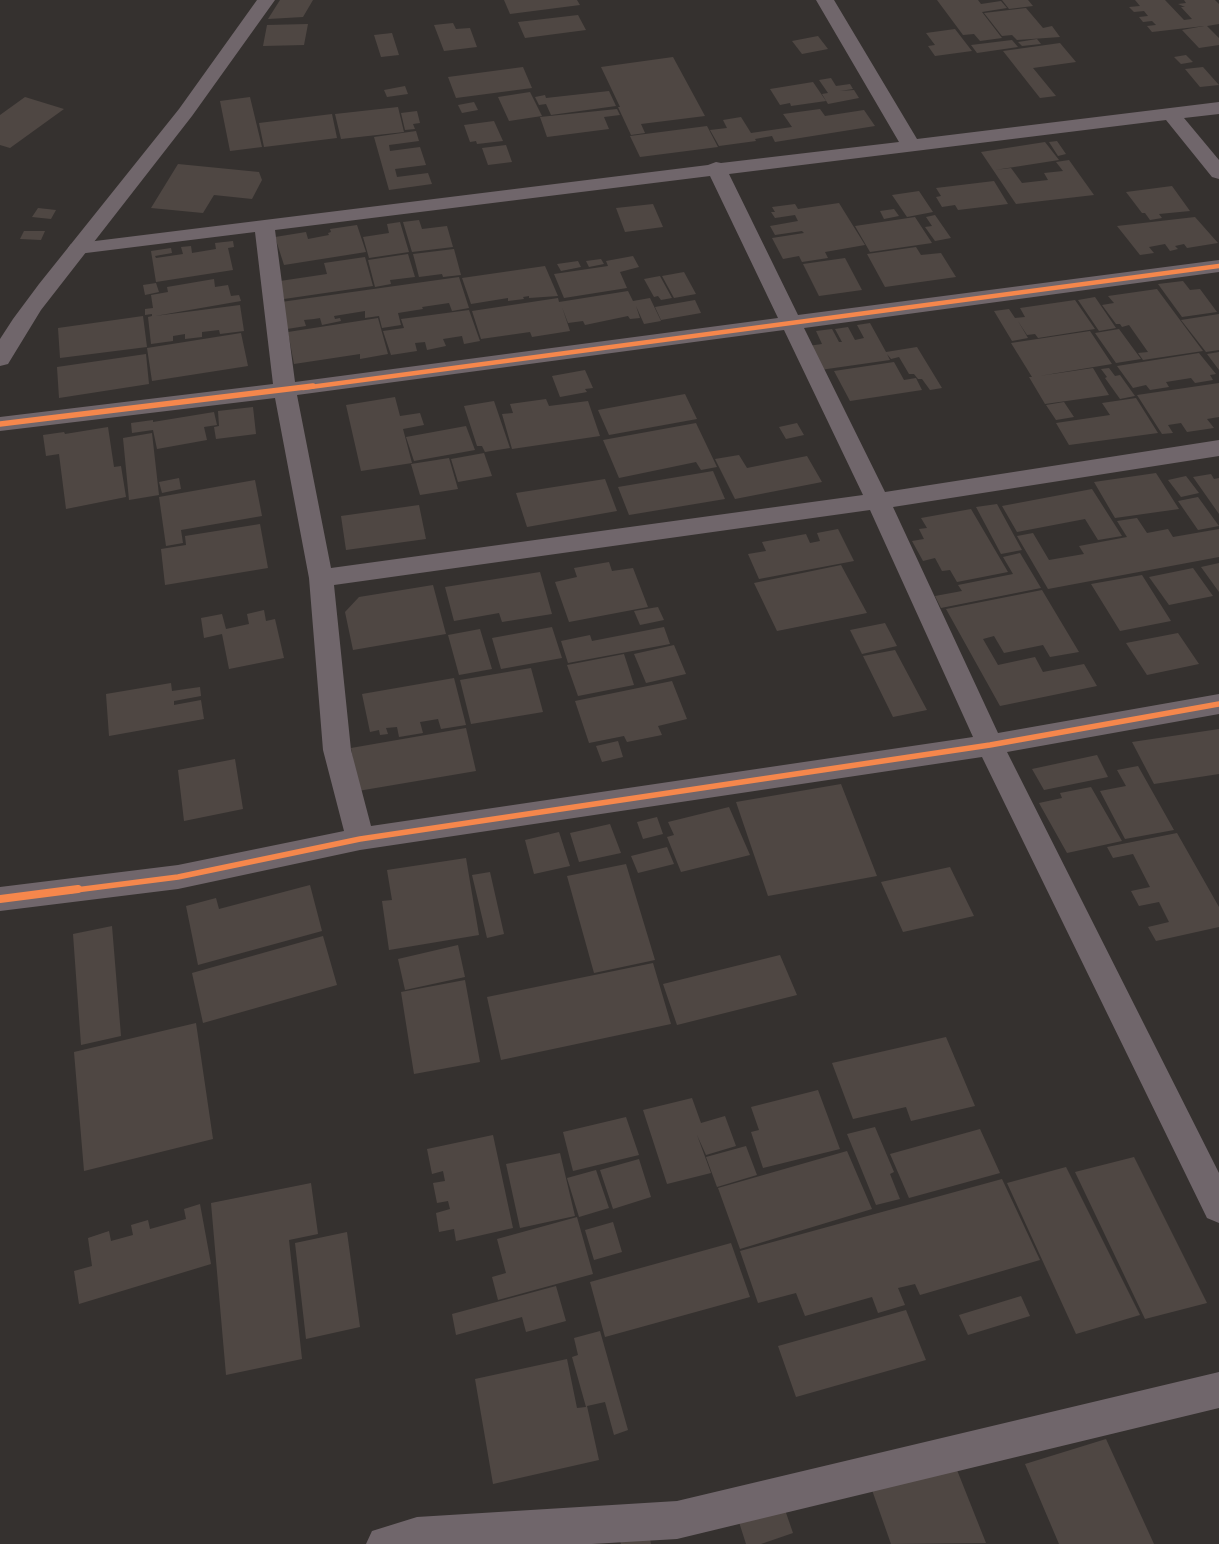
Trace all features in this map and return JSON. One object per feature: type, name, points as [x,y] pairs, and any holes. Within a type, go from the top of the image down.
[{"type":"street","points":[[3,347],[232,50],[266,0]]},
{"type":"street","points":[[825,0],[911,146]]},
{"type":"street","points":[[78,248],[716,168],[1219,108]]},
{"type":"street","points":[[1172,114],[1219,173]]},
{"type":"street","points":[[716,168],[878,502],[990,745],[1219,1207]]},
{"type":"street","points":[[264,225],[285,390],[321,578],[337,750],[360,839]]},
{"type":"street","points":[[0,424],[285,390],[1219,266]]},
{"type":"street","points":[[321,578],[878,502],[1219,448]]},
{"type":"street","points":[[0,899],[178,877],[360,839],[990,745],[1219,704]]},
{"type":"street","points":[[385,1544],[417,1536],[677,1520],[1219,1390]]},
{"type":"building","points":[[280,0],[313,0],[303,17],[268,19]]},
{"type":"building","points":[[504,0],[577,0],[580,5],[510,14]]},
{"type":"building","points":[[937,0],[978,0],[981,4],[1001,1],[1007,8],[982,12],[1002,38],[980,41],[974,34],[963,35]]},
{"type":"building","points":[[1002,0],[1028,0],[1033,6],[1009,9]]},
{"type":"building","points":[[1135,0],[1165,0],[1184,20],[1192,19],[1181,7],[1185,7],[1178,4],[1186,3],[1184,0],[1215,0],[1219,4],[1219,24],[1207,26],[1219,38],[1219,45],[1199,48],[1182,30],[1204,26],[1152,32],[1147,26],[1156,25],[1152,21],[1143,22],[1139,17],[1148,16],[1144,11],[1134,12],[1129,7],[1140,6]]},
{"type":"building","points":[[1026,8],[1043,28],[1052,26],[1060,37],[1017,40],[1012,35],[1002,36],[984,13]]},
{"type":"building","points":[[578,15],[586,30],[525,38],[518,22]]},
{"type":"building","points":[[453,23],[456,29],[470,28],[477,47],[444,51],[434,25]]},
{"type":"building","points":[[308,24],[304,45],[263,46],[267,25]]},
{"type":"building","points":[[955,29],[972,51],[935,56],[928,46],[935,45],[926,33]]},
{"type":"building","points":[[392,33],[399,55],[381,57],[374,35]]},
{"type":"building","points":[[818,36],[828,49],[802,54],[792,41]]},
{"type":"building","points":[[1037,39],[1041,44],[1022,46],[1018,42]]},
{"type":"building","points":[[1012,40],[1018,47],[977,53],[971,45]]},
{"type":"building","points":[[1060,43],[1076,62],[1033,68],[1056,96],[1040,98],[1003,51]]},
{"type":"building","points":[[1186,55],[1193,62],[1181,64],[1174,57]]},
{"type":"building","points":[[673,57],[705,116],[641,124],[645,133],[631,135],[601,67]]},
{"type":"building","points":[[523,67],[532,88],[456,98],[448,77]]},
{"type":"building","points":[[1203,67],[1219,85],[1200,87],[1185,69]]},
{"type":"building","points":[[831,78],[836,86],[850,84],[853,89],[840,91],[854,90],[859,98],[828,104],[822,94],[828,93],[819,80]]},
{"type":"building","points":[[813,82],[826,101],[791,106],[790,103],[780,105],[770,89]]},
{"type":"building","points":[[405,86],[408,94],[387,97],[384,90]]},
{"type":"building","points":[[609,91],[616,106],[551,115],[546,104],[539,105],[535,97],[545,95],[546,98]]},
{"type":"building","points":[[530,92],[542,116],[509,121],[498,97]]},
{"type":"building","points":[[25,97],[64,109],[10,148],[0,145],[0,115]]},
{"type":"building","points":[[250,97],[262,147],[230,151],[220,101]]},
{"type":"building","points":[[474,102],[478,110],[462,113],[458,105]]},
{"type":"building","points":[[398,107],[404,132],[341,139],[335,114]]},
{"type":"building","points":[[617,109],[620,115],[604,117],[609,129],[547,137],[540,117]]},
{"type":"building","points":[[820,109],[825,116],[864,110],[875,126],[775,142],[772,136],[755,139],[756,141],[719,146],[710,130],[727,128],[723,120],[741,117],[751,133],[792,127],[783,114]]},
{"type":"building","points":[[417,111],[420,123],[413,124],[415,129],[405,130],[401,113]]},
{"type":"building","points":[[332,114],[337,138],[264,147],[259,123]]},
{"type":"building","points":[[494,121],[503,141],[477,144],[476,141],[470,142],[464,125]]},
{"type":"building","points":[[707,126],[718,147],[640,157],[630,136]]},
{"type":"building","points":[[416,131],[419,141],[389,145],[390,151],[420,147],[426,165],[395,169],[397,177],[428,173],[432,184],[389,190],[374,137]]},
{"type":"building","points":[[1057,141],[1066,154],[1058,156],[1049,142]]},
{"type":"building","points":[[1045,142],[1059,160],[995,170],[1011,168],[1022,183],[1048,180],[1044,173],[1063,171],[1056,162],[1069,160],[1094,195],[1016,204],[981,152]]},
{"type":"building","points":[[506,145],[512,162],[488,165],[482,148]]},
{"type":"building","points":[[178,164],[259,172],[262,180],[252,199],[214,195],[203,213],[151,208]]},
{"type":"building","points":[[994,181],[1008,204],[958,210],[955,205],[942,207],[936,197],[941,196],[936,188]]},
{"type":"building","points":[[1172,186],[1190,211],[1159,214],[1162,218],[1150,220],[1145,213],[1142,213],[1126,192]]},
{"type":"building","points":[[919,191],[933,212],[907,217],[892,195]]},
{"type":"building","points":[[839,203],[865,245],[825,252],[828,258],[802,262],[799,256],[783,259],[772,238],[804,233],[802,231],[775,235],[770,226],[798,221],[795,215],[775,218],[771,212],[775,212],[772,207],[795,204],[798,209]]},
{"type":"building","points":[[653,204],[663,227],[625,232],[616,208]]},
{"type":"building","points":[[38,208],[56,210],[51,219],[32,217]]},
{"type":"building","points":[[894,209],[899,216],[884,219],[880,211]]},
{"type":"building","points":[[935,215],[951,238],[935,241],[925,227],[932,226],[926,217]]},
{"type":"building","points":[[915,217],[932,243],[870,252],[855,226]]},
{"type":"building","points":[[1195,217],[1218,243],[1187,248],[1184,244],[1175,246],[1178,249],[1170,251],[1165,244],[1149,247],[1154,253],[1140,255],[1117,226]]},
{"type":"building","points":[[419,220],[422,229],[447,226],[453,247],[412,252],[403,222]]},
{"type":"building","points":[[400,222],[409,252],[369,258],[363,237],[389,233],[387,224]]},
{"type":"building","points":[[357,225],[366,252],[284,265],[275,237],[306,232],[308,239],[329,235],[330,229]]},
{"type":"building","points":[[24,231],[45,231],[41,240],[20,239]]},
{"type":"building","points":[[233,241],[234,247],[228,248],[233,270],[156,282],[151,251],[171,248],[172,253],[155,256],[156,258],[183,254],[181,247],[191,246],[192,253],[216,249],[215,243]]},
{"type":"building","points":[[916,247],[921,255],[941,253],[956,277],[885,287],[867,254]]},
{"type":"building","points":[[454,249],[461,275],[443,277],[442,274],[419,277],[413,254]]},
{"type":"building","points":[[408,254],[415,277],[390,280],[391,284],[375,287],[368,260]]},
{"type":"building","points":[[633,256],[639,267],[620,272],[627,288],[564,298],[554,274],[608,266],[606,261]]},
{"type":"building","points":[[365,257],[373,286],[284,299],[280,281],[327,274],[324,263]]},
{"type":"building","points":[[845,258],[862,290],[819,296],[803,264]]},
{"type":"building","points":[[601,259],[604,264],[589,267],[586,261]]},
{"type":"building","points":[[578,261],[581,267],[561,271],[557,264]]},
{"type":"building","points":[[545,266],[558,296],[529,298],[529,296],[523,297],[524,299],[508,301],[508,298],[471,304],[462,278]]},
{"type":"building","points":[[684,272],[696,294],[674,298],[662,276]]},
{"type":"building","points":[[660,276],[672,298],[661,300],[658,296],[654,297],[644,279]]},
{"type":"building","points":[[459,277],[469,308],[452,311],[449,303],[422,307],[423,309],[398,313],[401,325],[382,328],[379,316],[365,318],[365,311],[334,316],[335,319],[340,318],[341,321],[322,325],[320,318],[304,320],[306,326],[287,329],[281,302]]},
{"type":"building","points":[[214,279],[215,287],[228,285],[231,296],[239,295],[241,301],[155,316],[240,305],[244,331],[220,334],[219,330],[202,332],[202,337],[185,339],[185,334],[173,336],[173,341],[151,344],[148,317],[152,316],[152,314],[145,315],[145,309],[153,308],[151,295],[168,292],[167,287]]},
{"type":"building","points":[[1183,281],[1190,290],[1200,289],[1217,312],[1182,317],[1158,284]]},
{"type":"building","points":[[156,283],[159,292],[145,295],[143,285]]},
{"type":"building","points":[[1157,289],[1203,351],[1143,360],[1138,353],[1148,352],[1129,325],[1122,327],[1120,324],[1116,324],[1102,305],[1114,303],[1108,296]]},
{"type":"building","points":[[628,291],[633,301],[650,298],[661,321],[644,324],[636,306],[640,318],[630,319],[628,316],[585,325],[583,321],[568,323],[562,307],[570,331],[532,337],[530,332],[481,339],[472,311],[558,298],[559,302]]},
{"type":"building","points":[[1095,297],[1116,328],[1099,331],[1078,300]]},
{"type":"building","points":[[695,300],[701,313],[661,320],[655,307]]},
{"type":"building","points":[[1075,300],[1095,329],[1038,338],[1035,334],[1027,335],[1018,321],[1028,338],[1012,341],[994,311],[1009,309],[1015,318],[1025,317],[1020,308]]},
{"type":"building","points":[[469,310],[480,341],[464,344],[462,336],[443,339],[446,346],[427,350],[425,342],[415,343],[417,351],[391,355],[383,331],[404,328],[401,319]]},
{"type":"building","points":[[1219,314],[1219,350],[1206,352],[1181,320]]},
{"type":"building","points":[[143,316],[147,347],[60,358],[58,328]]},
{"type":"building","points":[[378,318],[388,354],[360,359],[360,354],[294,364],[288,332]]},
{"type":"building","points":[[870,323],[886,352],[917,347],[942,388],[930,390],[922,379],[918,379],[914,374],[909,374],[899,357],[891,359],[887,354],[890,360],[820,370],[808,346],[822,344],[816,331],[832,329],[839,342],[842,342],[835,329],[848,327],[855,340],[864,338],[857,325]]},
{"type":"building","points":[[1119,329],[1141,359],[1116,363],[1095,333]]},
{"type":"building","points":[[1090,331],[1112,364],[1039,376],[1093,368],[1109,395],[1045,404],[1029,377],[1032,377],[1011,343]]},
{"type":"building","points":[[241,333],[248,366],[152,381],[147,348]]},
{"type":"building","points":[[1219,352],[1219,370],[1207,354]]},
{"type":"building","points":[[1199,353],[1216,374],[1210,375],[1213,380],[1195,383],[1191,378],[1166,382],[1169,387],[1150,390],[1146,385],[1133,388],[1117,366]]},
{"type":"building","points":[[146,354],[149,384],[59,398],[57,367]]},
{"type":"building","points":[[894,362],[904,380],[916,378],[922,390],[850,401],[834,371]]},
{"type":"building","points":[[1109,368],[1115,376],[1120,375],[1135,396],[1120,399],[1101,369]]},
{"type":"building","points":[[585,370],[593,388],[585,389],[587,392],[560,397],[552,376]]},
{"type":"building","points":[[1219,383],[1219,417],[1207,419],[1214,428],[1187,432],[1181,423],[1168,425],[1173,433],[1162,434],[1137,395]]},
{"type":"building","points":[[685,394],[697,419],[609,435],[598,410]]},
{"type":"building","points":[[395,397],[400,416],[420,413],[424,425],[403,429],[412,463],[361,471],[346,405]]},
{"type":"building","points":[[1136,398],[1158,433],[1069,445],[1056,423],[1110,415],[1102,403]]},
{"type":"building","points":[[546,399],[549,406],[588,401],[600,436],[512,449],[502,414],[513,413],[510,404]]},
{"type":"building","points":[[494,401],[510,448],[485,452],[482,446],[477,446],[464,406]]},
{"type":"building","points":[[1064,402],[1074,417],[1056,420],[1046,405]]},
{"type":"building","points":[[253,407],[256,434],[216,439],[214,427],[219,426],[218,411]]},
{"type":"building","points":[[214,412],[217,425],[204,427],[207,440],[157,449],[153,430],[132,433],[131,423],[153,420],[153,422]]},
{"type":"building","points":[[696,423],[717,467],[701,470],[696,462],[619,478],[603,440]]},
{"type":"building","points":[[797,423],[804,435],[786,439],[779,427]]},
{"type":"building","points":[[466,426],[475,450],[414,461],[406,437]]},
{"type":"building","points":[[108,427],[114,467],[121,466],[126,497],[66,509],[59,454],[46,456],[43,435],[64,432],[65,434]]},
{"type":"building","points":[[152,433],[159,495],[129,500],[123,438]]},
{"type":"building","points":[[484,453],[492,476],[458,482],[451,459]]},
{"type":"building","points":[[739,455],[747,468],[807,456],[822,482],[735,499],[715,459]]},
{"type":"building","points":[[449,458],[458,489],[420,495],[411,464]]},
{"type":"building","points":[[713,471],[725,499],[629,515],[618,487]]},
{"type":"building","points":[[1156,473],[1179,509],[1115,518],[1094,482]]},
{"type":"building","points":[[1211,474],[1214,479],[1219,478],[1219,514],[1193,477]]},
{"type":"building","points":[[1186,476],[1199,493],[1181,497],[1168,480]]},
{"type":"building","points":[[179,478],[181,489],[162,493],[159,482]]},
{"type":"building","points":[[605,479],[617,511],[527,527],[516,493]]},
{"type":"building","points":[[255,480],[262,516],[181,530],[183,543],[166,546],[159,497]]},
{"type":"building","points":[[1092,489],[1122,536],[1098,540],[1085,519],[1017,532],[1002,506]]},
{"type":"building","points":[[1198,497],[1219,526],[1198,530],[1178,501]]},
{"type":"building","points":[[997,504],[1022,550],[1001,554],[976,507]]},
{"type":"building","points":[[419,505],[426,539],[346,550],[341,516]]},
{"type":"building","points":[[971,509],[1008,572],[957,582],[950,570],[942,571],[935,558],[923,561],[912,541],[924,539],[919,529],[927,528],[921,518]]},
{"type":"building","points":[[1137,518],[1147,533],[1168,529],[1173,537],[1219,529],[1219,557],[1048,589],[1017,536],[1033,533],[1049,560],[1084,554],[1079,546],[1127,537],[1117,521]]},
{"type":"building","points":[[260,524],[268,568],[165,585],[161,549],[186,545],[185,536]]},
{"type":"building","points":[[838,529],[854,561],[759,579],[748,554],[766,551],[762,542],[806,534],[810,543],[820,541],[817,533]]},
{"type":"building","points":[[1020,553],[1041,588],[941,608],[935,596],[962,591],[958,585],[1013,574],[1003,557]]},
{"type":"building","points":[[609,562],[612,571],[633,568],[648,607],[569,622],[555,582],[577,577],[574,568]]},
{"type":"building","points":[[1219,563],[1219,592],[1201,567]]},
{"type":"building","points":[[841,565],[867,613],[777,631],[754,583]]},
{"type":"building","points":[[1193,568],[1213,596],[1169,605],[1149,577]]},
{"type":"building","points":[[540,572],[552,614],[502,622],[499,613],[454,621],[445,587]]},
{"type":"building","points":[[1142,575],[1171,621],[1120,631],[1091,584]]},
{"type":"building","points":[[433,585],[446,634],[353,650],[345,612],[359,597]]},
{"type":"building","points":[[1042,590],[1079,652],[1050,657],[1043,645],[1004,653],[994,636],[983,639],[998,665],[1035,657],[1043,672],[1084,664],[1097,686],[1000,706],[946,609]]},
{"type":"building","points":[[658,607],[664,620],[640,625],[634,611]]},
{"type":"building","points":[[264,610],[266,621],[275,619],[284,658],[229,669],[222,634],[204,638],[201,618],[222,614],[226,629],[249,624],[247,614]]},
{"type":"building","points":[[885,623],[897,646],[862,654],[850,630]]},
{"type":"building","points":[[552,627],[562,658],[501,669],[492,638]]},
{"type":"building","points":[[664,627],[670,644],[568,663],[561,641],[590,635],[592,641]]},
{"type":"building","points":[[480,629],[492,669],[459,675],[448,635]]},
{"type":"building","points":[[1178,633],[1199,664],[1147,675],[1126,643]]},
{"type":"building","points":[[674,645],[686,674],[646,683],[634,654]]},
{"type":"building","points":[[895,650],[927,710],[893,717],[863,656]]},
{"type":"building","points":[[624,654],[634,685],[578,696],[567,665]]},
{"type":"building","points":[[531,668],[543,712],[471,724],[460,680]]},
{"type":"building","points":[[454,678],[466,725],[441,729],[438,719],[420,722],[423,733],[399,737],[397,727],[386,728],[388,734],[380,735],[379,730],[370,732],[362,694]]},
{"type":"building","points":[[672,681],[687,719],[658,726],[662,735],[627,742],[624,736],[589,743],[575,701]]},
{"type":"building","points":[[171,683],[172,691],[200,687],[201,696],[174,701],[174,705],[201,700],[204,719],[109,736],[106,694]]},
{"type":"building","points":[[466,728],[476,771],[358,791],[351,748]]},
{"type":"building","points":[[1219,729],[1219,774],[1154,784],[1132,742]]},
{"type":"building","points":[[618,741],[623,757],[602,762],[596,746]]},
{"type":"building","points":[[1097,755],[1108,777],[1044,790],[1032,769]]},
{"type":"building","points":[[235,759],[243,809],[184,821],[178,770]]},
{"type":"building","points":[[1138,766],[1174,830],[1125,839],[1100,791],[1126,786],[1117,770]]},
{"type":"building","points":[[841,784],[877,876],[768,896],[736,802]]},
{"type":"building","points":[[1091,787],[1122,841],[1067,853],[1039,803],[1062,798],[1060,793]]},
{"type":"building","points":[[729,807],[750,855],[681,872],[667,837],[674,835],[668,822]]},
{"type":"building","points":[[657,817],[663,834],[643,839],[637,822]]},
{"type":"building","points":[[610,824],[621,853],[579,862],[570,833]]},
{"type":"building","points":[[559,832],[570,866],[534,874],[525,840]]},
{"type":"building","points":[[1177,833],[1219,907],[1219,927],[1156,941],[1148,927],[1169,922],[1159,902],[1139,906],[1131,891],[1150,887],[1133,854],[1113,858],[1107,847]]},
{"type":"building","points":[[667,847],[674,864],[638,873],[631,856]]},
{"type":"building","points":[[466,858],[479,935],[389,950],[382,901],[392,900],[387,870]]},
{"type":"building","points":[[626,864],[655,960],[594,973],[567,876]]},
{"type":"building","points":[[950,867],[974,916],[903,932],[881,882]]},
{"type":"building","points":[[490,872],[504,934],[487,938],[472,875]]},
{"type":"building","points":[[310,885],[322,931],[198,965],[186,906],[216,898],[219,909]]},
{"type":"building","points":[[112,926],[121,1036],[81,1045],[73,934]]},
{"type":"building","points":[[323,936],[337,985],[203,1023],[192,973]]},
{"type":"building","points":[[458,945],[465,977],[405,990],[398,959]]},
{"type":"building","points":[[780,955],[797,995],[677,1025],[663,984]]},
{"type":"building","points":[[653,963],[671,1024],[501,1060],[487,997]]},
{"type":"building","points":[[465,980],[480,1062],[414,1074],[401,992]]},
{"type":"building","points":[[196,1023],[213,1139],[84,1171],[74,1052]]},
{"type":"building","points":[[946,1037],[975,1106],[911,1121],[906,1107],[853,1119],[832,1063]]},
{"type":"building","points":[[818,1090],[840,1149],[763,1168],[751,1132],[759,1130],[751,1107]]},
{"type":"building","points":[[692,1098],[701,1123],[725,1116],[736,1146],[706,1155],[697,1135],[711,1173],[667,1184],[643,1110]]},
{"type":"building","points":[[626,1117],[639,1155],[573,1171],[563,1132]]},
{"type":"building","points":[[875,1127],[894,1172],[890,1174],[900,1199],[876,1205],[847,1134]]},
{"type":"building","points":[[980,1129],[1000,1173],[909,1198],[890,1154]]},
{"type":"building","points":[[493,1135],[513,1228],[456,1241],[454,1229],[439,1232],[436,1213],[450,1209],[448,1201],[437,1203],[433,1183],[445,1181],[443,1171],[432,1174],[427,1149]]},
{"type":"building","points":[[746,1146],[757,1175],[717,1187],[706,1157]]},
{"type":"building","points":[[847,1151],[872,1209],[740,1249],[718,1188]]},
{"type":"building","points":[[560,1153],[575,1216],[520,1228],[506,1164]]},
{"type":"building","points":[[1134,1157],[1207,1303],[1145,1319],[1075,1172]]},
{"type":"building","points":[[639,1159],[651,1197],[613,1209],[600,1170]]},
{"type":"building","points":[[1066,1167],[1140,1315],[1076,1334],[1007,1183]]},
{"type":"building","points":[[596,1170],[609,1208],[579,1217],[567,1178]]},
{"type":"building","points":[[1002,1179],[1040,1260],[920,1295],[915,1284],[898,1288],[905,1305],[878,1313],[872,1297],[805,1316],[796,1293],[758,1303],[740,1251]]},
{"type":"building","points":[[311,1183],[318,1234],[289,1240],[302,1359],[226,1375],[211,1203]]},
{"type":"building","points":[[200,1204],[211,1264],[79,1304],[74,1271],[92,1266],[88,1238],[109,1231],[111,1241],[133,1235],[131,1225],[148,1220],[150,1229],[186,1219],[184,1209]]},
{"type":"building","points":[[577,1217],[593,1274],[498,1300],[492,1277],[506,1273],[497,1239]]},
{"type":"building","points":[[613,1222],[622,1252],[594,1260],[585,1230]]},
{"type":"building","points":[[347,1232],[360,1327],[306,1339],[295,1243]]},
{"type":"building","points":[[731,1243],[750,1297],[605,1337],[590,1282]]},
{"type":"building","points":[[556,1286],[566,1321],[526,1332],[522,1317],[456,1335],[452,1314]]},
{"type":"building","points":[[1021,1296],[1030,1316],[968,1335],[959,1315]]},
{"type":"building","points":[[906,1310],[926,1360],[796,1397],[778,1346]]},
{"type":"building","points":[[600,1331],[628,1430],[614,1435],[605,1402],[587,1406],[599,1460],[493,1484],[475,1379],[567,1359],[577,1408],[586,1407],[572,1357],[578,1355],[574,1338]]},
{"type":"building","points":[[1106,1439],[1154,1544],[1059,1544],[1025,1464]]},
{"type":"building","points":[[955,1465],[986,1543],[891,1544],[872,1490]]},
{"type":"building","points":[[784,1507],[793,1533],[761,1544],[746,1544],[739,1522]]},
{"type":"building","points":[[649,1534],[651,1544],[621,1544],[620,1541]]},
{"type":"cycle path","points":[[0,424],[285,390],[1219,266]]},
{"type":"cycle path","points":[[0,899],[178,877],[360,839],[990,745],[1219,704]]}]
